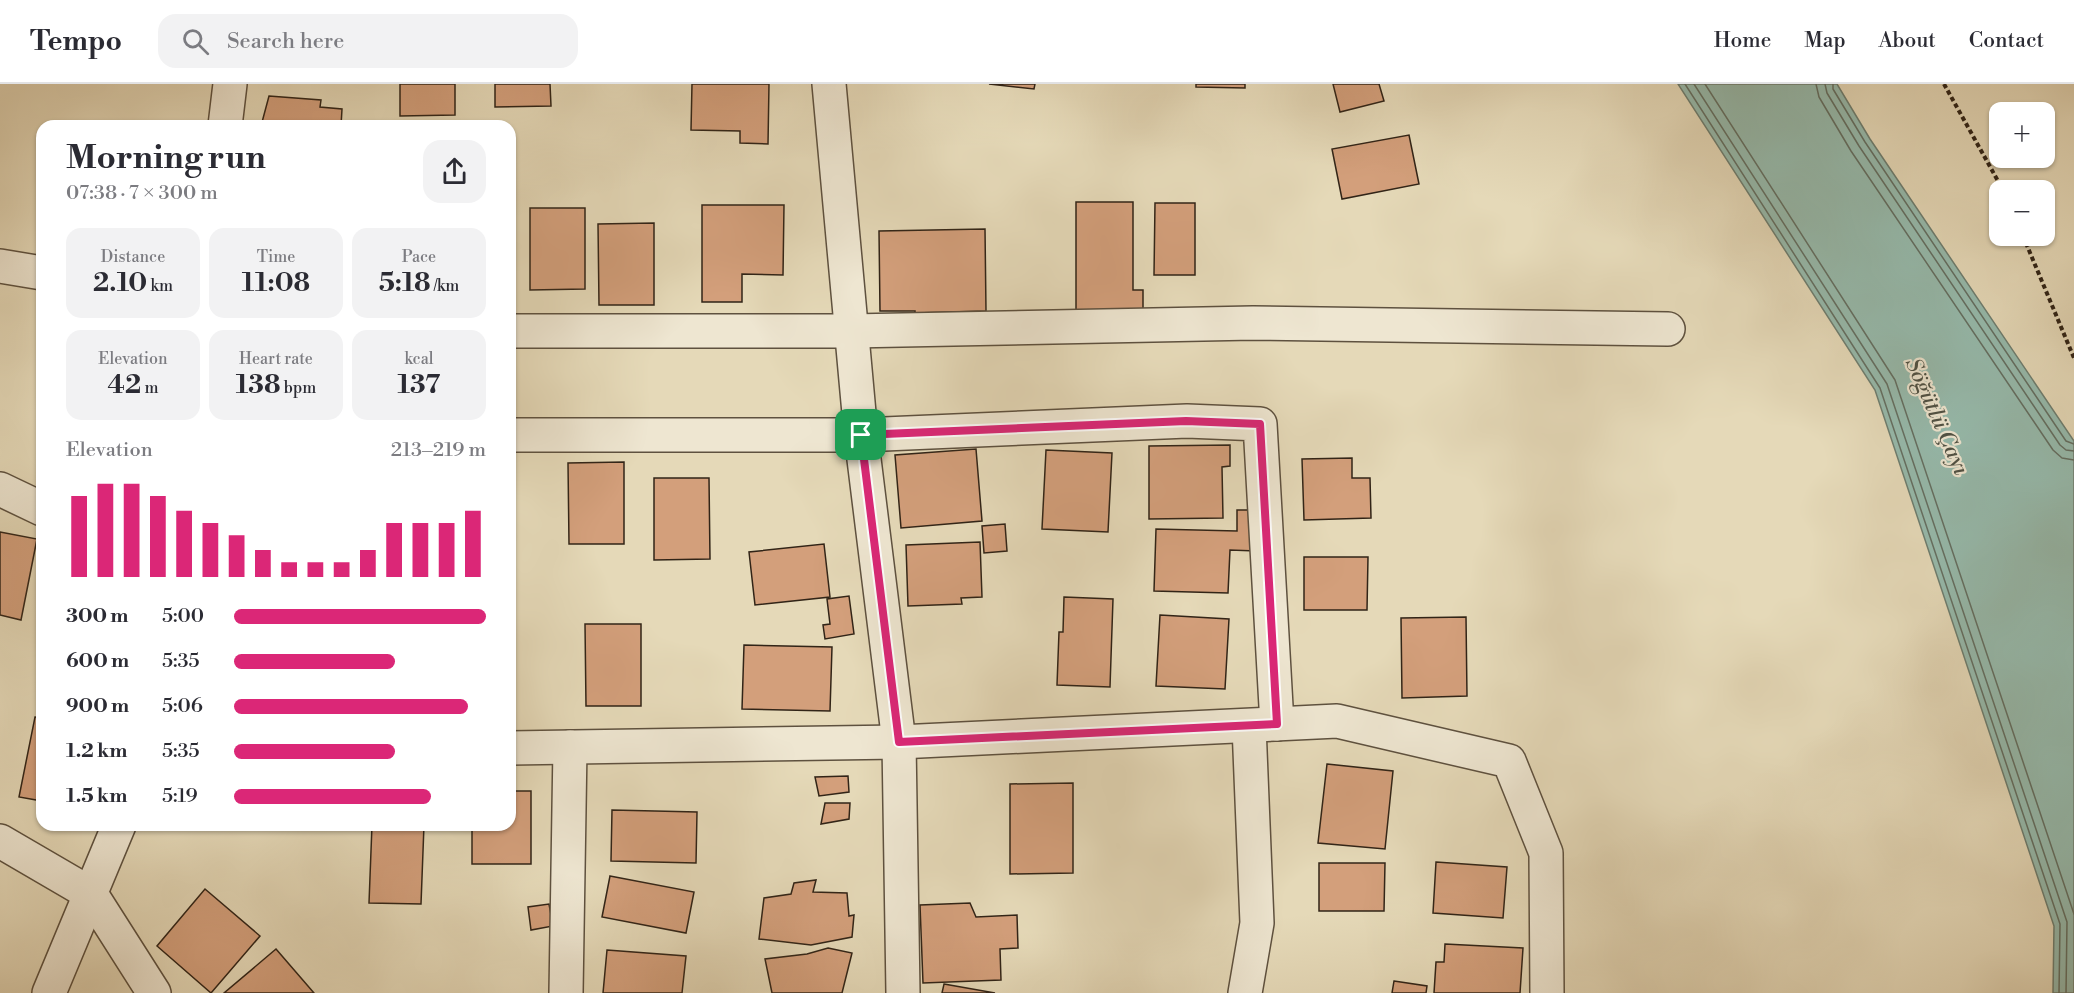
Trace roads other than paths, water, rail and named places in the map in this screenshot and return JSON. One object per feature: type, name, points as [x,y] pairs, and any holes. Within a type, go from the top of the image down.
[{"type":"street","points":[[226,120],[230,84]]},
{"type":"street","points":[[829,84],[861,435],[899,742],[903,993]]},
{"type":"street","points":[[0,266],[36,272]]},
{"type":"street","points":[[516,331],[851,331],[1253,323],[1668,330]]},
{"type":"street","points":[[516,435],[861,435],[1186,421],[1260,424],[1263,725],[1257,923],[1245,993]]},
{"type":"street","points":[[0,489],[36,506]]},
{"type":"street","points":[[516,748],[899,742],[1337,722],[1509,761],[1546,853],[1547,993]]},
{"type":"street","points":[[566,993],[570,747]]},
{"type":"street","points":[[49,993],[117,831]]},
{"type":"street","points":[[0,841],[91,894],[154,993]]},
{"type":"water","name":"Söğütlü Çayı","points":[[1678,84],[1837,84],[1870,139],[2074,441],[2074,993],[2053,993],[2054,926],[1875,390]]}]
